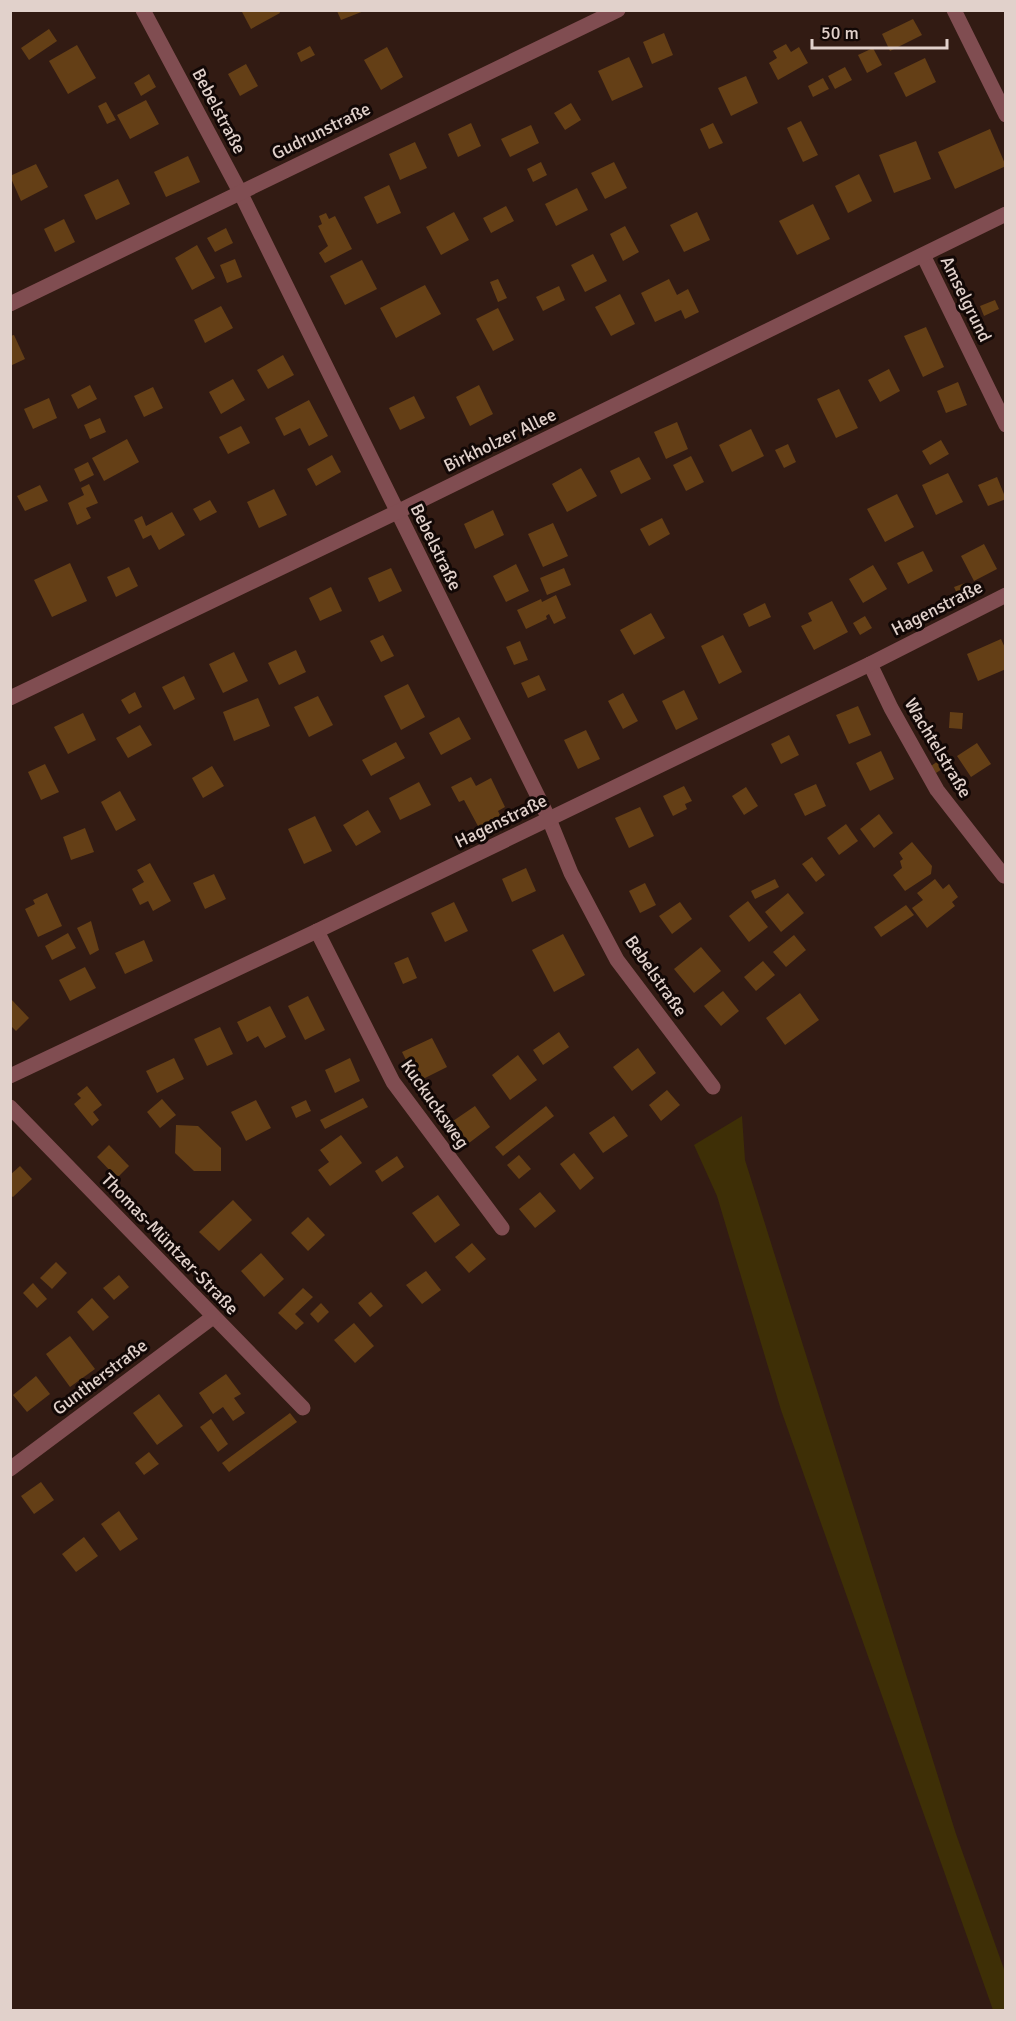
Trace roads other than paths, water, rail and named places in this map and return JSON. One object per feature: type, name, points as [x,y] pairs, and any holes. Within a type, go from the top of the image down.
[{"type":"street","name":"Bebelstraße","points":[[143,10],[240,192],[549,819],[571,873],[617,960],[713,1087]]},
{"type":"street","name":"Gudrunstraße","points":[[10,304],[618,10]]},
{"type":"street","points":[[954,10],[1005,115]]},
{"type":"street","name":"Birkholzer Allee","points":[[10,698],[397,512],[1005,214]]},
{"type":"street","name":"Amselgrund","points":[[923,255],[1005,425]]},
{"type":"street","name":"Hagenstraße","points":[[10,1076],[317,931],[870,664],[1005,595]]},
{"type":"street","name":"Wachtelstraße","points":[[870,664],[891,708],[937,790],[1004,876]]},
{"type":"street","name":"Kuckucksweg","points":[[317,931],[393,1082],[502,1228]]},
{"type":"street","name":"Thomas-Müntzer-Straße","points":[[10,1107],[303,1408]]},
{"type":"street","name":"Guntherstraße","points":[[10,1468],[213,1317]]}]
